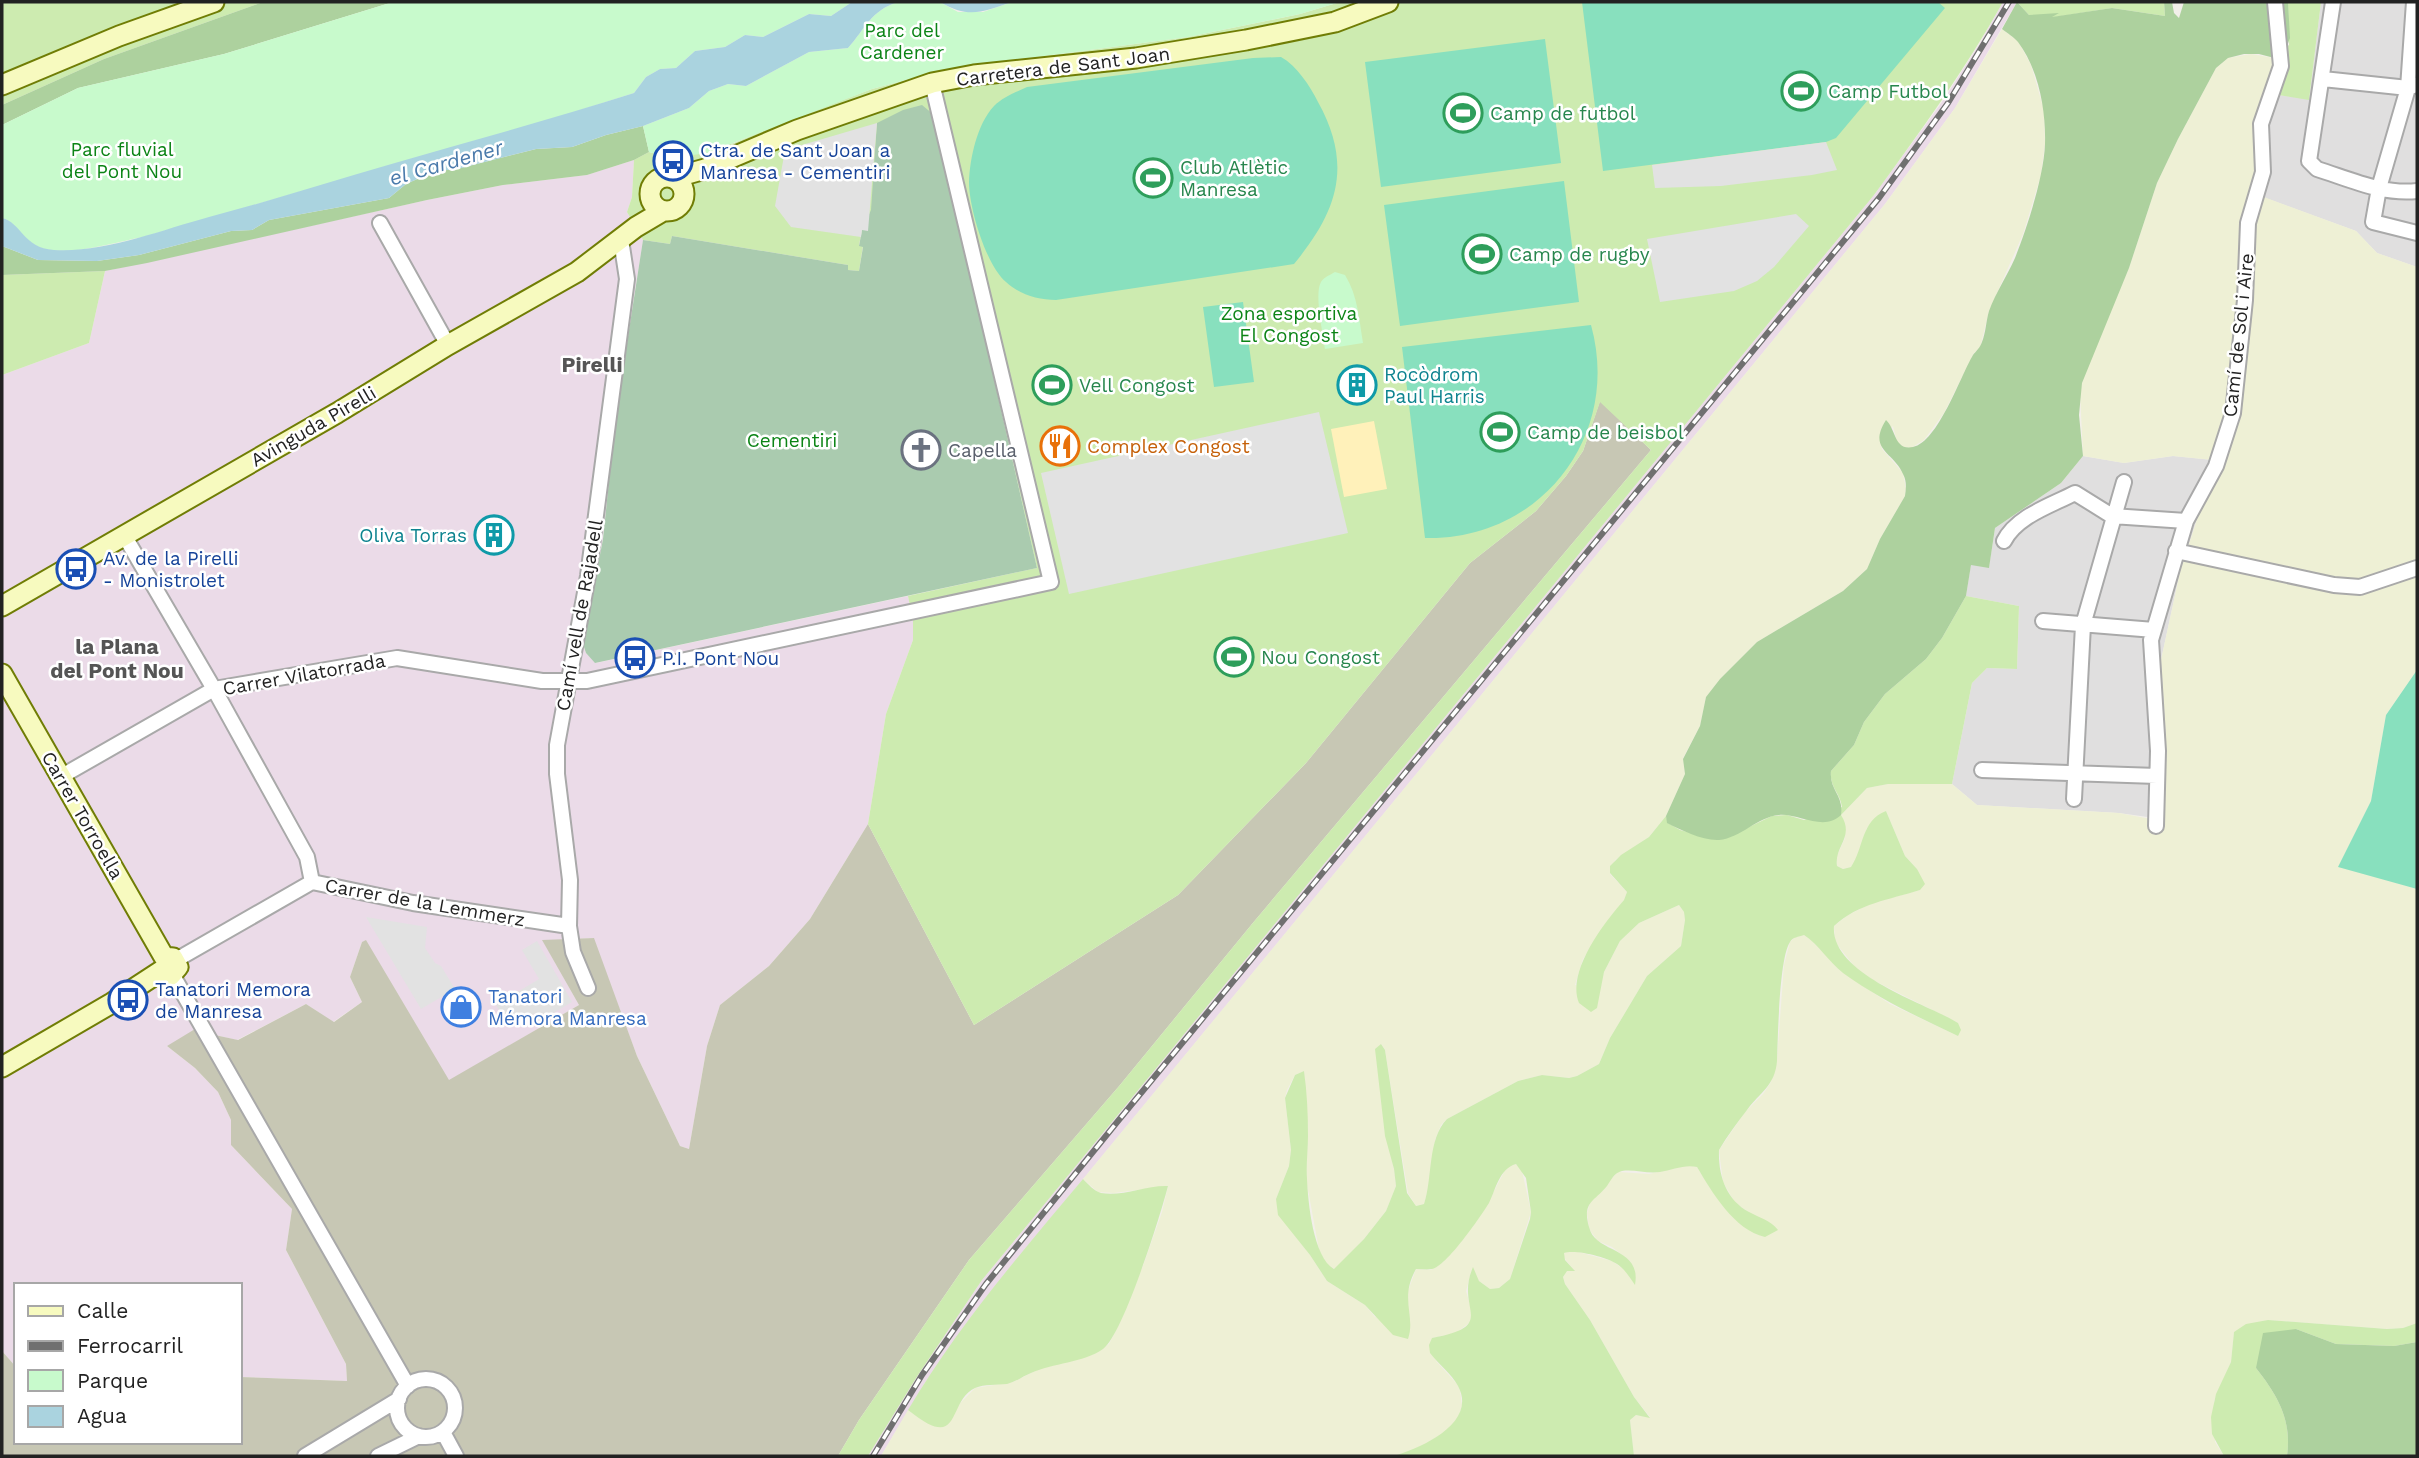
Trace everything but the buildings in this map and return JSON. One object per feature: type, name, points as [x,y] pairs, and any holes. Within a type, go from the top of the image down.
[{"type":"street","points":[[2,85],[119,36],[214,2]]},
{"type":"street","name":"Carretera de Sant Joan","points":[[673,178],[705,169],[797,130],[932,83],[1000,71],[1136,58],[1246,40],[1335,22],[1388,2]]},
{"type":"street","name":"Camí de Sol i Aire","points":[[2156,826],[2158,751],[2151,640],[2186,521],[2216,466],[2232,413],[2245,300],[2248,223],[2263,172],[2261,124],[2281,66],[2274,2]]},
{"type":"street","points":[[2333,2],[2309,161],[2316,169],[2379,188],[2403,193],[2417,191]]},
{"type":"street","points":[[2414,2],[2413,86],[2417,104]]},
{"type":"street","points":[[2323,79],[2413,86]]},
{"type":"street","name":"Carrer Vilatorrada","points":[[62,776],[214,688],[397,658],[542,681],[587,681],[1051,582],[932,83]]},
{"type":"street","points":[[2413,86],[2379,188],[2373,222],[2417,233]]},
{"type":"street","points":[[684,197],[682,186],[673,178],[662,178],[655,182],[650,192],[657,206],[677,209],[705,169]]},
{"type":"street","name":"Avinguda Pirelli","points":[[2,606],[577,272],[621,240],[657,206]]},
{"type":"street","points":[[380,223],[448,345]]},
{"type":"street","name":"Camí vell de Rajadell","points":[[589,988],[573,952],[569,926],[570,880],[557,745],[588,576],[627,279],[621,240]]},
{"type":"street","points":[[2074,799],[2083,625],[2112,516],[2124,482]]},
{"type":"street","points":[[2004,541],[2009,531],[2021,521],[2075,493],[2112,516],[2186,521]]},
{"type":"street","points":[[124,535],[214,688],[307,857],[312,882]]},
{"type":"street","points":[[2176,551],[2333,585],[2360,587],[2417,568]]},
{"type":"street","points":[[2043,621],[2154,630]]},
{"type":"street","name":"Carrer Torroella","points":[[2,674],[168,966]]},
{"type":"street","points":[[1982,770],[2157,776]]},
{"type":"street","name":"Carrer de la Lemmerz","points":[[168,966],[312,882],[413,903],[569,926]]},
{"type":"street","points":[[2,1067],[112,1003],[168,966],[408,1387]]},
{"type":"street","points":[[305,1456],[399,1399],[408,1387],[419,1381],[432,1380],[443,1385],[451,1393],[455,1404],[454,1415],[443,1432],[429,1437],[419,1436],[403,1425],[398,1412],[399,1399]]},
{"type":"street","points":[[443,1432],[456,1456]]},
{"type":"street","points":[[378,1456],[419,1436]]},
{"type":"shaded area","points":[[2003,2],[2017,2],[1955,108],[1885,204],[992,1290],[926,1381],[881,1456],[868,1456],[982,1280],[1874,195],[1942,102]]},
{"type":"shaded area","points":[[2321,2],[2417,2],[2417,267],[2377,253],[2356,231],[2252,193],[2255,126],[2278,95],[2309,99]]},
{"type":"shaded area","points":[[2002,29],[2018,41],[2031,65],[2044,110],[2045,143],[2041,175],[2023,234],[1989,311],[1980,348],[1974,353],[1944,413],[1924,440],[1911,448],[1903,447],[1897,442],[1893,426],[1880,442],[1882,449],[1903,473],[1906,489],[1905,496],[1880,539],[1867,569],[1843,591],[1757,642],[1706,697],[1700,726],[1683,758],[1685,774],[1666,816],[1649,837],[1615,860],[1610,874],[1627,892],[1583,959],[1575,985],[1599,990],[1604,972],[1620,941],[1639,923],[1679,905],[1685,920],[1681,946],[1647,976],[1610,1038],[1599,1064],[1569,1078],[1542,1075],[1518,1081],[1447,1119],[1441,1125],[1435,1140],[1430,1182],[1424,1204],[1416,1206],[1408,1193],[1385,1050],[1381,1044],[1384,1127],[1396,1186],[1386,1211],[1335,1269],[1327,1265],[1319,1250],[1306,1180],[1308,1134],[1304,1071],[1295,1075],[1287,1090],[1285,1098],[1291,1150],[1289,1166],[1276,1199],[1285,1222],[1327,1281],[1365,1305],[1375,1317],[1407,1308],[1408,1291],[1416,1269],[1431,1270],[1444,1261],[1484,1210],[1509,1166],[1516,1164],[1522,1171],[1531,1212],[1510,1279],[1499,1288],[1490,1289],[1479,1281],[1472,1268],[1466,1291],[1473,1315],[1469,1323],[1456,1333],[1432,1338],[1436,1361],[1460,1390],[1462,1406],[1457,1421],[1445,1432],[1415,1450],[1394,1456],[881,1456],[908,1410],[922,1420],[938,1426],[975,1388],[1013,1382],[1039,1369],[1094,1354],[1109,1344],[1144,1263],[1168,1186],[1114,1193],[1098,1192],[1083,1179],[1885,204],[1955,108]]},
{"type":"shaded area","points":[[2251,54],[2274,58],[2259,170],[2253,193],[2356,231],[2377,253],[2417,267],[2417,670],[2386,715],[2371,801],[2339,866],[2417,889],[2417,1323],[2403,1328],[2387,1329],[2268,1320],[2234,1332],[2231,1362],[2214,1401],[2215,1442],[2224,1456],[1634,1456],[1630,1420],[1636,1415],[1650,1417],[1634,1397],[1563,1277],[1567,1270],[1574,1270],[1563,1253],[1571,1250],[1612,1261],[1625,1270],[1635,1284],[1634,1269],[1630,1261],[1612,1247],[1598,1241],[1589,1229],[1587,1213],[1591,1199],[1618,1172],[1649,1174],[1689,1165],[1697,1167],[1726,1209],[1758,1235],[1750,1213],[1735,1203],[1723,1182],[1719,1150],[1745,1112],[1771,1082],[1777,1059],[1784,965],[1790,942],[1795,937],[1804,935],[1841,971],[1890,1004],[1958,1036],[1958,1023],[1873,980],[1855,967],[1835,942],[1834,926],[1848,915],[1872,903],[1920,890],[1917,869],[1905,856],[1886,811],[1867,828],[1851,867],[1843,869],[1837,866],[1836,858],[1845,838],[1841,815],[1867,788],[1916,783],[1952,784],[1977,805],[2119,813],[2162,819],[2166,737],[2161,660],[2180,572],[2200,510],[2223,461],[2173,456],[2124,463],[2083,456],[2080,391],[2086,368],[2129,268],[2157,183],[2178,139],[2216,68],[2228,58]]},
{"type":"shaded area","points":[[877,123],[868,231],[862,230],[861,237],[791,227],[775,206],[785,150]]},
{"type":"shaded area","points":[[1826,142],[1837,170],[1721,186],[1655,188],[1652,165]]},
{"type":"shaded area","points":[[634,160],[632,197],[627,212],[643,240],[616,414],[603,539],[583,643],[586,653],[596,663],[908,596],[913,621],[913,640],[886,714],[868,824],[810,919],[769,966],[720,1005],[707,1046],[689,1149],[680,1146],[637,1056],[593,938],[543,941],[579,1005],[449,1081],[366,941],[362,942],[350,977],[362,1002],[333,1022],[306,1004],[237,1040],[210,1034],[167,1046],[195,1068],[218,1092],[231,1120],[231,1145],[292,1209],[286,1250],[346,1364],[347,1381],[242,1377],[242,1283],[14,1283],[14,1365],[2,1351],[2,375],[89,343],[105,271],[427,200],[503,185],[587,175]]},
{"type":"shaded area","points":[[1796,214],[1809,226],[1774,267],[1757,281],[1734,291],[1660,302],[1647,239]]},
{"type":"shaded area","points":[[1600,401],[1651,450],[1120,1085],[969,1260],[859,1420],[838,1456],[2,1456],[2,1351],[14,1365],[14,1444],[242,1444],[242,1377],[347,1381],[346,1364],[286,1250],[292,1209],[231,1145],[231,1120],[218,1092],[195,1068],[167,1046],[200,1026],[210,1034],[238,1040],[306,1004],[334,1022],[362,1002],[350,977],[362,942],[366,940],[449,1080],[579,1005],[542,940],[594,938],[637,1056],[680,1146],[689,1149],[707,1046],[720,1005],[769,966],[810,919],[868,824],[974,1025],[1178,895],[1306,763],[1470,563],[1536,511],[1583,451]]},
{"type":"shaded area","points":[[1319,412],[1348,533],[1069,594],[1041,473]]},
{"type":"shaded area","points":[[2083,456],[2124,463],[2173,456],[2223,461],[2200,510],[2180,572],[2161,660],[2166,737],[2162,819],[2119,813],[1977,805],[1952,784],[1972,683],[1987,668],[2017,669],[2019,606],[1966,596],[1971,564],[1989,567],[1995,528],[2061,483]]},
{"type":"shaded area","points":[[366,917],[427,927],[425,948],[435,963],[441,966],[455,989],[421,1009]]},
{"type":"shaded area","points":[[537,941],[572,1002],[540,1021],[536,1013],[510,1028],[496,1005],[539,979],[522,950]]},
{"type":"green space","points":[[2,2],[263,2],[104,59],[2,105]]},
{"type":"green space","points":[[263,2],[393,2],[224,54],[78,88],[2,125],[2,105],[104,59]]},
{"type":"green space","name":"Parc fluvial del Pont Nou","points":[[393,2],[852,2],[831,16],[809,14],[763,37],[745,35],[725,47],[695,51],[676,68],[660,69],[646,77],[634,93],[143,237],[58,251],[35,245],[2,218],[2,125],[78,88],[224,54]]},
{"type":"green space","name":"Parc del Cardener","points":[[898,2],[940,2],[958,12],[983,12],[1012,2],[1340,2],[1300,14],[1188,37],[947,69],[872,89],[707,153],[671,158],[649,152],[643,126],[689,108],[709,91],[728,84],[746,86],[809,52],[848,48],[875,15]]},
{"type":"green space","name":"Zona esportiva El Congost","points":[[1340,2],[2003,2],[1958,76],[1874,195],[982,1280],[868,1456],[838,1456],[859,1420],[969,1260],[1120,1085],[1651,450],[1600,402],[1583,451],[1566,476],[1536,511],[1470,563],[1306,763],[1178,895],[974,1025],[868,824],[886,714],[913,640],[913,621],[908,596],[1037,568],[973,287],[862,230],[859,245],[863,246],[859,271],[847,270],[848,265],[672,236],[670,244],[643,240],[627,212],[632,197],[634,160],[649,152],[671,158],[734,143],[872,89],[947,69],[1188,37],[1300,14]]},
{"type":"green space","points":[[1582,2],[1938,2],[1945,8],[1836,138],[1826,142],[1603,171]]},
{"type":"green space","points":[[2017,2],[2164,2],[2165,16],[2112,8],[2049,18],[2029,15]]},
{"type":"green space","points":[[2017,2],[2029,15],[2059,13],[2052,17],[2112,8],[2165,16],[2164,2],[2172,2],[2174,13],[2179,18],[2184,2],[2288,2],[2290,38],[2282,60],[2259,54],[2244,54],[2228,58],[2216,68],[2157,183],[2129,268],[2082,383],[2079,415],[2083,456],[2061,483],[1995,528],[1989,568],[1971,565],[1966,596],[1942,638],[1926,659],[1885,694],[1864,722],[1854,745],[1831,771],[1841,815],[1834,820],[1819,822],[1779,815],[1756,823],[1735,836],[1719,840],[1692,834],[1667,823],[1666,816],[1685,774],[1683,759],[1700,726],[1706,697],[1757,642],[1843,591],[1867,569],[1906,491],[1903,474],[1881,444],[1881,430],[1886,420],[1899,443],[1907,447],[1922,443],[1931,434],[1981,344],[1989,311],[2015,258],[2030,217],[2045,144],[2044,118],[2036,78],[2018,42],[2002,29]]},
{"type":"green space","points":[[2288,2],[2321,2],[2309,100],[2278,95],[2269,85],[2274,58],[2289,45]]},
{"type":"green space","name":"Camp de futbol","points":[[1545,39],[1561,163],[1381,187],[1365,62]]},
{"type":"green space","name":"Club Atlètic Manresa","points":[[1281,57],[1302,77],[1318,102],[1329,125],[1337,167],[1336,187],[1330,206],[1321,225],[1294,264],[1056,300],[1036,298],[1023,293],[1011,287],[999,274],[980,235],[969,182],[979,132],[994,106],[1027,87],[1253,58]]},
{"type":"green space","name":"Cementiri","points":[[922,105],[934,115],[1037,568],[595,663],[586,653],[583,644],[603,539],[616,414],[643,240],[670,244],[672,236],[848,265],[848,270],[859,271],[863,247],[859,246],[862,230],[871,210],[877,123],[903,110]]},
{"type":"green space","points":[[643,126],[649,152],[634,160],[587,175],[503,185],[427,200],[105,271],[2,275],[2,246],[38,260],[97,261],[139,255],[231,231],[252,230],[269,220],[389,198],[406,184],[433,172],[461,168],[536,149],[572,147]]},
{"type":"green space","name":"Camp de rugby","points":[[1564,181],[1579,302],[1400,326],[1384,205]]},
{"type":"green space","points":[[105,271],[89,343],[2,375],[2,275]]},
{"type":"green space","points":[[1335,272],[1345,275],[1353,291],[1363,343],[1325,349],[1319,288],[1324,279]]},
{"type":"green space","points":[[1243,302],[1254,382],[1214,387],[1203,307]]},
{"type":"green space","name":"Camp de beisbol","points":[[1591,325],[1597,366],[1594,406],[1582,442],[1563,474],[1536,501],[1504,522],[1466,534],[1425,538],[1402,347]]},
{"type":"green space","points":[[1966,596],[2019,606],[2017,669],[1987,668],[1972,683],[1952,784],[1888,784],[1867,788],[1841,815],[1846,829],[1838,853],[1837,866],[1843,869],[1851,867],[1867,828],[1878,815],[1886,811],[1905,856],[1917,869],[1925,884],[1920,890],[1864,907],[1834,926],[1837,942],[1846,957],[1861,971],[1898,994],[1958,1023],[1961,1030],[1958,1036],[1899,1007],[1857,982],[1838,969],[1804,935],[1793,939],[1783,964],[1776,1070],[1766,1088],[1719,1150],[1722,1177],[1734,1201],[1778,1230],[1765,1237],[1743,1227],[1725,1209],[1697,1167],[1655,1172],[1622,1171],[1615,1175],[1590,1203],[1587,1219],[1593,1236],[1632,1263],[1635,1285],[1622,1268],[1612,1261],[1583,1253],[1564,1253],[1565,1260],[1575,1271],[1567,1271],[1563,1277],[1565,1284],[1590,1320],[1634,1397],[1650,1418],[1636,1415],[1630,1420],[1634,1456],[1394,1456],[1418,1447],[1444,1432],[1460,1411],[1462,1399],[1458,1386],[1430,1353],[1429,1345],[1432,1338],[1453,1333],[1470,1321],[1468,1294],[1473,1267],[1479,1281],[1490,1289],[1499,1288],[1510,1279],[1530,1219],[1526,1178],[1516,1164],[1506,1170],[1489,1203],[1446,1260],[1430,1269],[1416,1269],[1409,1289],[1408,1339],[1393,1335],[1365,1305],[1327,1281],[1278,1215],[1276,1199],[1289,1166],[1291,1150],[1285,1098],[1295,1075],[1304,1071],[1308,1120],[1307,1179],[1313,1228],[1321,1253],[1334,1269],[1364,1239],[1386,1211],[1396,1186],[1385,1136],[1375,1049],[1381,1044],[1385,1050],[1407,1193],[1416,1206],[1424,1204],[1433,1148],[1447,1119],[1518,1081],[1542,1075],[1569,1078],[1599,1064],[1610,1038],[1647,976],[1681,946],[1685,920],[1679,905],[1639,923],[1620,941],[1604,972],[1597,1008],[1591,1012],[1579,1003],[1576,991],[1582,963],[1589,948],[1627,892],[1610,873],[1610,866],[1621,855],[1649,837],[1666,816],[1668,823],[1680,830],[1712,839],[1728,837],[1772,816],[1787,815],[1804,820],[1842,807],[1831,771],[1854,745],[1864,722],[1885,694],[1926,659],[1942,638]]},
{"type":"green space","points":[[2417,670],[2417,889],[2338,867],[2371,801],[2386,715]]},
{"type":"green space","points":[[1083,1179],[1096,1191],[1109,1194],[1168,1186],[1131,1299],[1111,1339],[1095,1354],[1028,1374],[1007,1384],[975,1388],[966,1395],[946,1426],[938,1427],[925,1422],[908,1410],[927,1379],[991,1291]]},
{"type":"green space","points":[[2268,1320],[2387,1329],[2403,1328],[2417,1323],[2417,1342],[2394,1346],[2336,1344],[2296,1329],[2256,1368],[2282,1409],[2287,1431],[2287,1456],[2224,1456],[2212,1434],[2211,1417],[2216,1394],[2231,1362],[2234,1332],[2246,1324]]},
{"type":"green space","points":[[2296,1329],[2336,1344],[2394,1346],[2417,1342],[2417,1456],[2287,1456],[2287,1431],[2282,1409],[2256,1368],[2263,1333]]},
{"type":"sand","points":[[1374,421],[1387,489],[1344,497],[1331,429]]},
{"type":"water","name":"el Cardener","points":[[852,2],[898,2],[875,15],[848,48],[809,52],[746,86],[728,84],[709,91],[689,108],[643,126],[572,147],[536,149],[461,168],[433,172],[406,184],[389,198],[269,220],[252,230],[231,231],[139,255],[97,261],[38,260],[2,246],[2,218],[14,224],[35,245],[54,250],[93,248],[152,234],[634,93],[646,77],[660,69],[676,68],[695,51],[725,47],[745,35],[763,37],[809,14],[831,16]]},
{"type":"water","points":[[940,2],[1012,2],[992,9],[968,12]]},
{"type":"railway","points":[[873,1456],[922,1375],[986,1284],[1879,198],[1948,103],[2009,2]]},
{"type":"place","name":"Camp Futbol","points":[[1801,91]]},
{"type":"place","name":"Camp de futbol","points":[[1463,113]]},
{"type":"place","name":"Ctra. de Sant Joan a Manresa - Cementiri","points":[[673,161]]},
{"type":"place","name":"Club Atlètic Manresa","points":[[1153,178]]},
{"type":"place","name":"Camp de rugby","points":[[1482,254]]},
{"type":"place","name":"Vell Congost","points":[[1052,385]]},
{"type":"place","name":"Rocòdrom Paul Harris","points":[[1357,385]]},
{"type":"place","name":"Camp de beisbol","points":[[1500,432]]},
{"type":"place","name":"Complex Congost","points":[[1060,446]]},
{"type":"place","name":"Capella","points":[[921,450]]},
{"type":"place","name":"Oliva Torras","points":[[494,535]]},
{"type":"place","name":"Av. de la Pirelli - Monistrolet","points":[[76,569]]},
{"type":"place","name":"Nou Congost","points":[[1234,657]]},
{"type":"place","name":"P.I. Pont Nou","points":[[635,658]]},
{"type":"place","name":"Tanatori Memora de Manresa","points":[[128,1000]]},
{"type":"place","name":"Tanatori Mémora Manresa","points":[[461,1007]]},
{"type":"district","name":"Pirelli","points":[[592,365]]},
{"type":"district","name":"la Plana del Pont Nou","points":[[117,659]]}]
